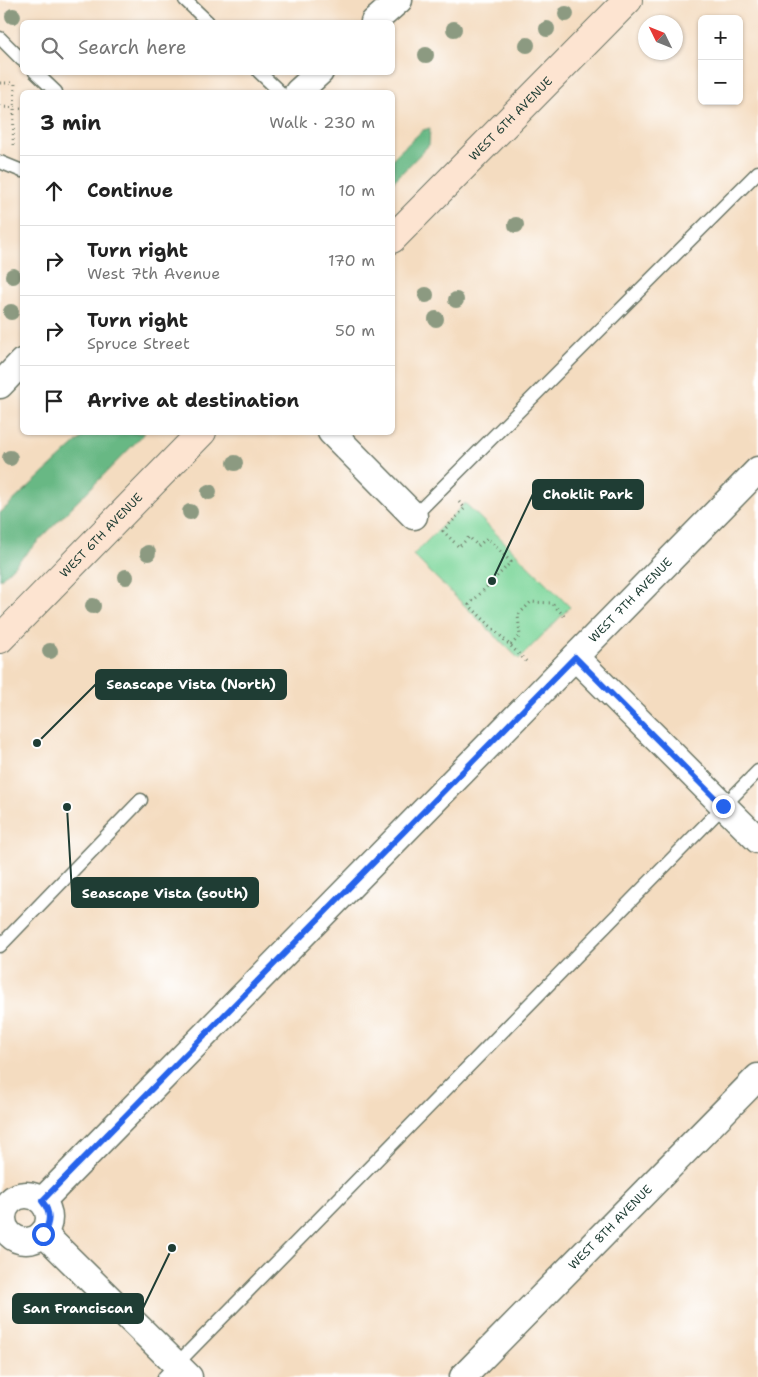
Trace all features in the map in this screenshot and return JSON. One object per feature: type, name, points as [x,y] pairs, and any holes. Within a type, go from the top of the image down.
[{"type":"main road","name":"WEST 6TH AVENUE","points":[[395,236],[628,0]]},
{"type":"main road","name":"WEST 6TH AVENUE","points":[[0,638],[199,435]]},
{"type":"street","points":[[376,20],[399,0]]},
{"type":"street","points":[[300,90],[317,75]]},
{"type":"street","points":[[0,385],[20,364]]},
{"type":"street","points":[[334,435],[414,516]]},
{"type":"street","name":"WEST 7TH AVENUE","points":[[42,1201],[758,470]]},
{"type":"street","points":[[575,657],[758,840]]},
{"type":"street","name":"WEST 8TH AVENUE","points":[[463,1377],[758,1077]]},
{"type":"street","points":[[30,1195],[42,1201],[49,1214],[47,1228],[43,1234],[30,1240],[5,1239],[6,1196],[30,1195]]},
{"type":"street","points":[[43,1234],[176,1373]]},
{"type":"lane","points":[[185,0],[206,20]]},
{"type":"lane","points":[[0,38],[19,56]]},
{"type":"lane","points":[[38,75],[54,90]]},
{"type":"lane","points":[[263,75],[278,90]]},
{"type":"lane","points":[[0,162],[17,169]]},
{"type":"lane","points":[[414,516],[758,172]]},
{"type":"lane","points":[[176,1373],[758,770]]},
{"type":"lane","points":[[0,946],[141,800]]},
{"type":"path","points":[[17,169],[14,108],[19,56]]},
{"type":"path","points":[[0,107],[20,108]]},
{"type":"path","points":[[465,508],[443,531],[460,547],[469,537],[478,546],[487,538],[511,562],[470,604],[532,666]]},
{"type":"path","points":[[511,645],[520,636],[518,616],[532,602],[552,603],[566,618]]},
{"type":"green space","points":[[430,128],[429,145],[395,180],[395,156],[423,130]]},
{"type":"green space","points":[[85,435],[143,435],[0,580],[0,513]]},
{"type":"green space","points":[[465,503],[570,607],[519,659],[413,555]]},
{"type":"place","name":"Choklit Park","points":[[492,581]]},
{"type":"place","name":"Seascape Vista (North)","points":[[37,743]]},
{"type":"place","name":"Seascape Vista (south)","points":[[67,807]]},
{"type":"place","name":"San Franciscan","points":[[172,1248]]},
{"type":"route","points":[[43,1234],[47,1228],[49,1214],[42,1201],[575,657],[723,806]]}]
